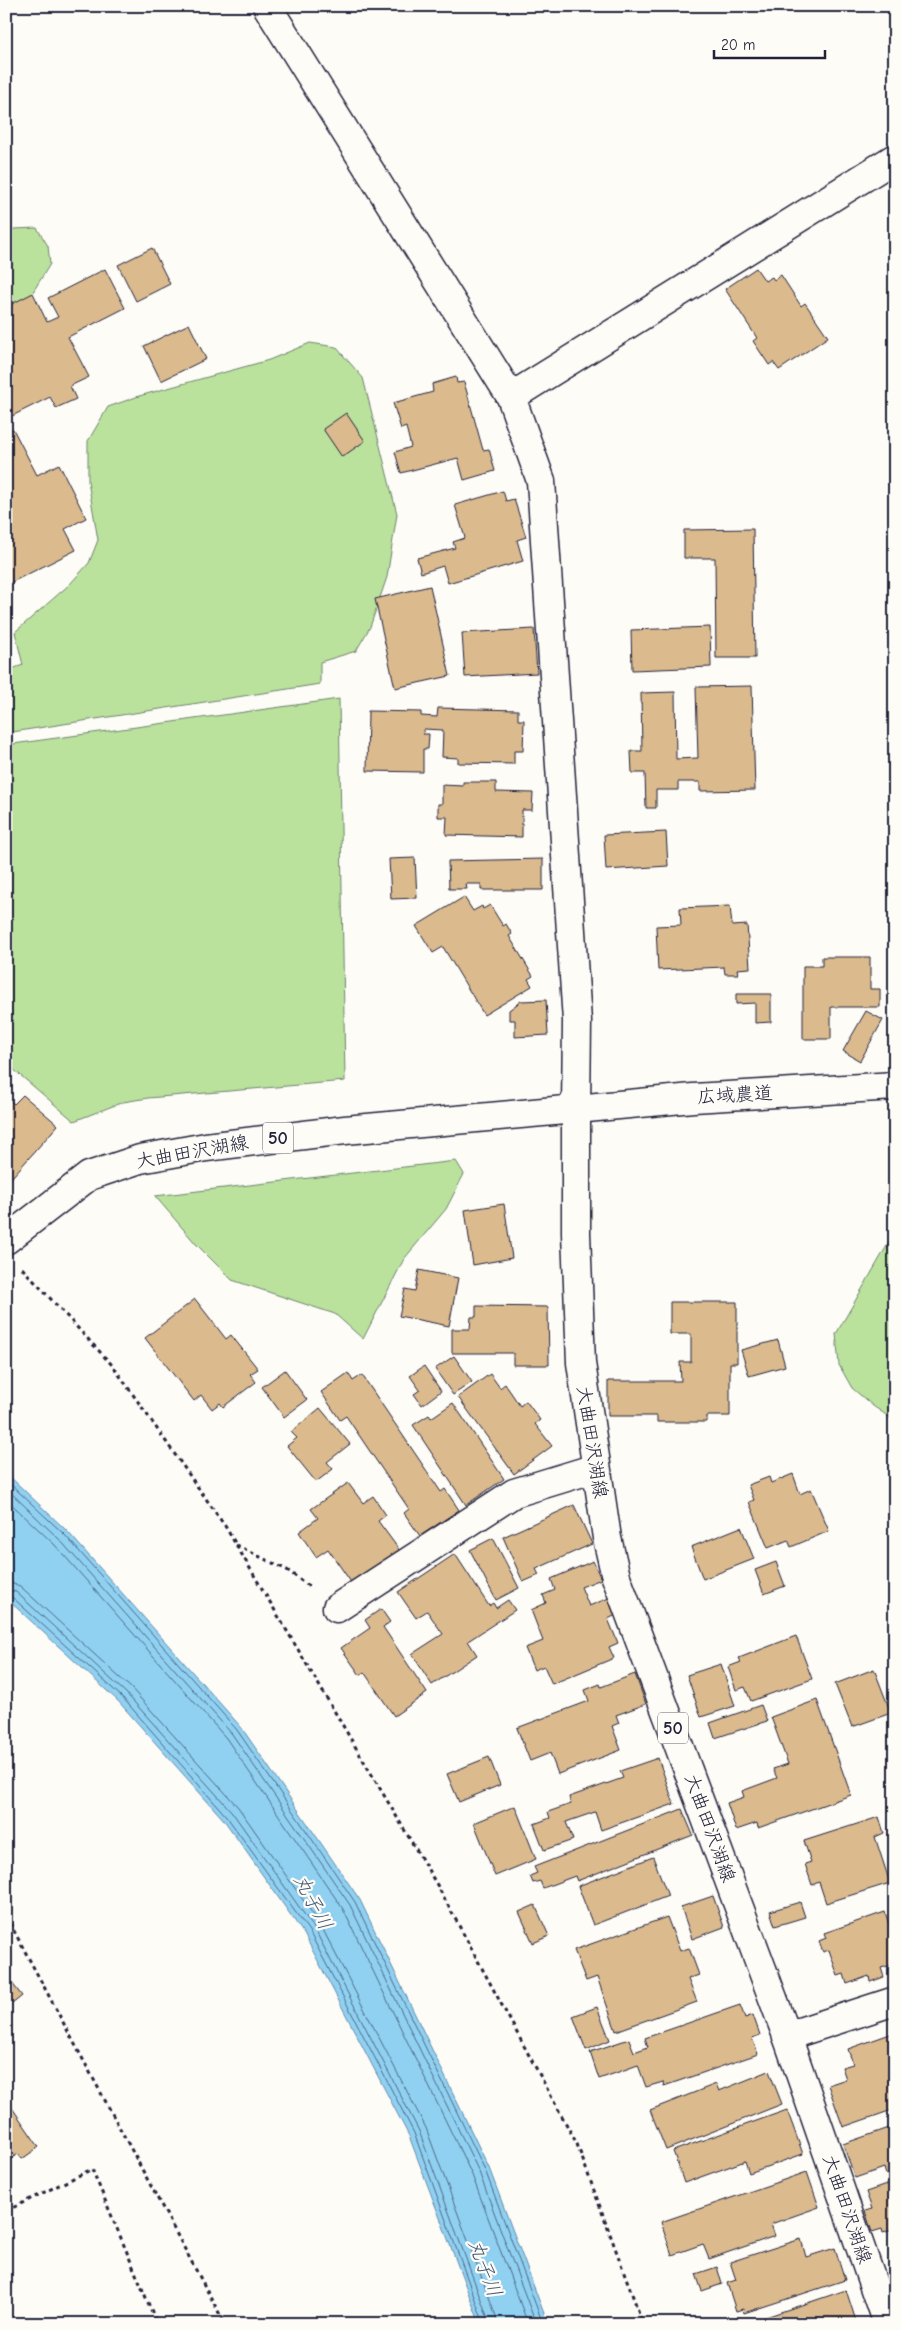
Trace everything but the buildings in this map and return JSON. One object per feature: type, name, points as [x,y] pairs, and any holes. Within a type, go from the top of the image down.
[{"type":"street","points":[[267,6],[511,397],[541,481],[577,1021],[576,1109]]},
{"type":"street","points":[[511,397],[895,158]]},
{"type":"street","name":"広域農道","points":[[576,1109],[693,1098],[895,1086]]},
{"type":"street","name":"大曲田沢湖線","points":[[6,1240],[89,1176],[140,1159],[206,1147],[345,1130],[576,1109],[576,1233],[580,1364],[607,1538],[616,1577],[787,2036],[887,2324]]},
{"type":"street","points":[[337,1608],[514,1493],[596,1468]]},
{"type":"street","points":[[787,2036],[895,2001]]},
{"type":"path","points":[[20,1266],[113,1366],[236,1545],[437,1885],[578,2144],[643,2324]]},
{"type":"path","points":[[236,1545],[288,1570],[337,1608]]},
{"type":"path","points":[[6,1916],[225,2324]]},
{"type":"path","points":[[6,2211],[92,2169],[157,2324]]},
{"type":"green space","points":[[37,228],[48,246],[50,264],[6,336],[6,234],[14,229]]},
{"type":"green space","points":[[310,343],[336,347],[363,378],[397,514],[387,577],[370,627],[356,651],[320,662],[320,684],[6,733],[6,671],[23,665],[15,632],[70,584],[89,563],[98,540],[88,481],[88,441],[108,407],[139,396],[269,360]]},
{"type":"green space","points":[[339,699],[345,1081],[148,1098],[123,1102],[74,1121],[6,1063],[6,745]]},
{"type":"green space","points":[[456,1161],[464,1174],[446,1209],[404,1259],[363,1339],[335,1314],[232,1280],[196,1244],[155,1196]]},
{"type":"green space","points":[[895,1232],[895,1421],[852,1388],[839,1365],[836,1334]]},
{"type":"water","name":"丸子川","points":[[6,1473],[67,1531],[241,1727],[360,1900],[489,2168],[548,2324],[480,2324],[409,2136],[304,1934],[224,1820],[118,1701],[6,1598]]}]
